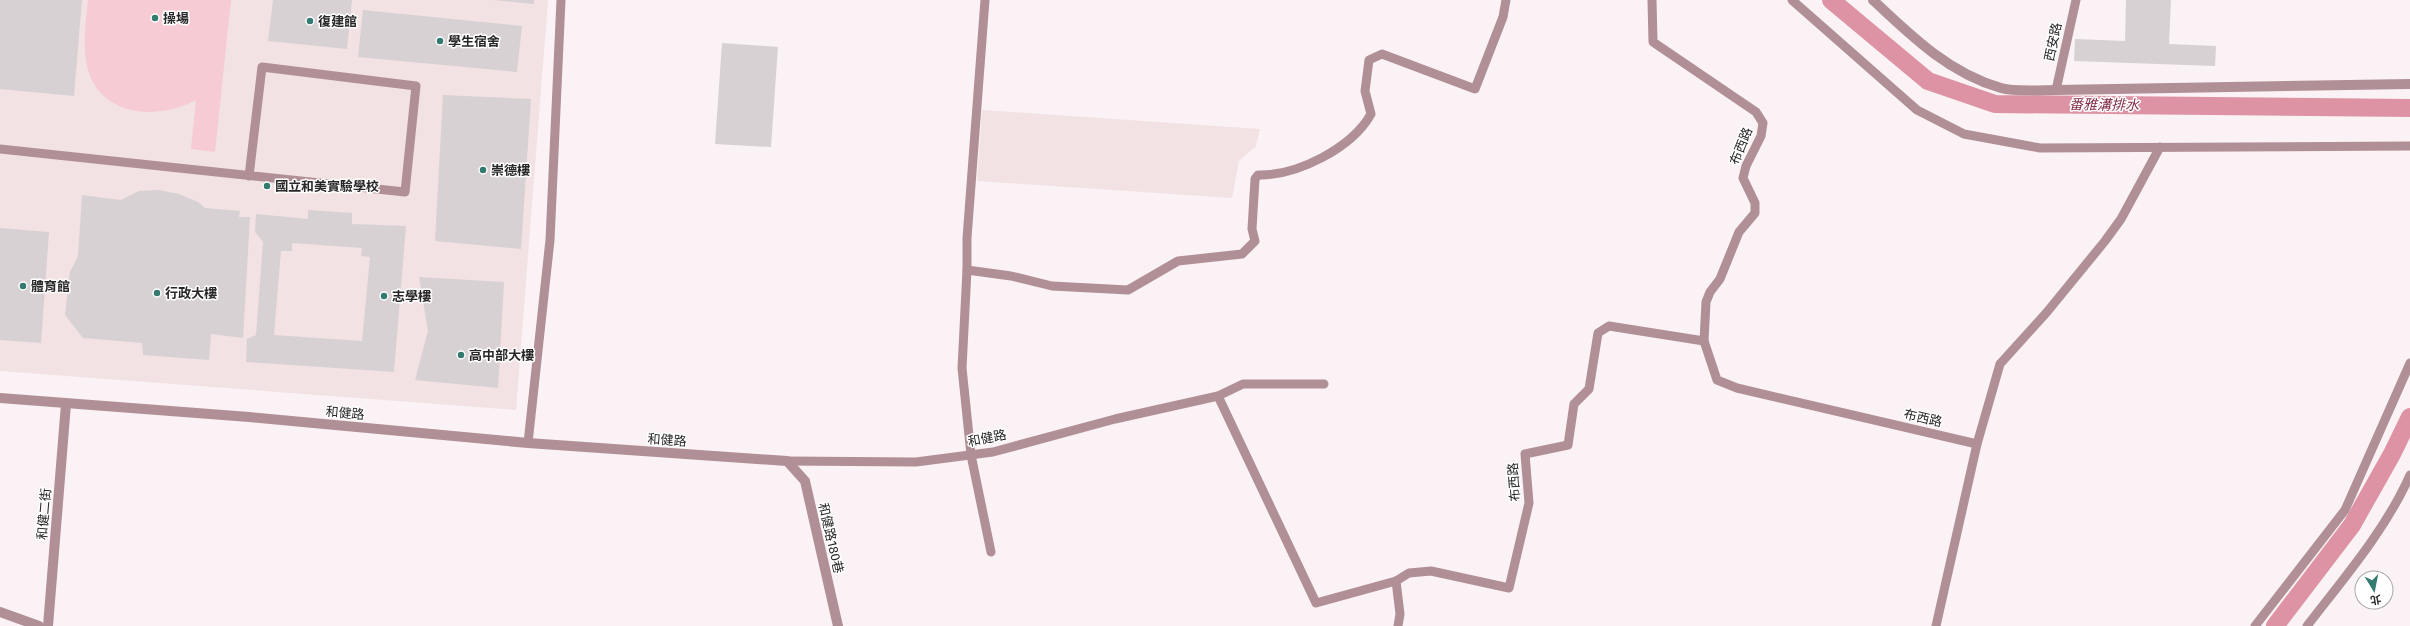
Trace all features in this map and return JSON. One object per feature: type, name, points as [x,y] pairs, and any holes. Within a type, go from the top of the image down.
[{"type":"street","points":[[1873,0],[1924,48],[1955,69],[2002,89],[2056,90],[2410,84]]},
{"type":"street","name":"和健路","points":[[0,398],[249,417],[528,443],[788,461]]},
{"type":"street","name":"和健二街","points":[[48,626],[66,404]]},
{"type":"street","name":"和健路180巷","points":[[788,461],[805,481],[838,626]]},
{"type":"street","points":[[0,612],[39,626]]},
{"type":"lane","points":[[528,443],[550,240],[560,0]]},
{"type":"lane","points":[[985,0],[967,238],[967,270],[962,368],[970,455],[991,552]]},
{"type":"lane","points":[[967,270],[1011,276],[1052,286],[1128,290],[1178,261],[1242,254],[1255,242],[1252,229],[1255,179],[1258,175],[1275,175],[1302,167],[1352,139],[1364,127],[1370,114],[1365,91],[1369,60],[1382,54],[1475,89],[1503,18],[1506,0]]},
{"type":"lane","name":"布西路","points":[[1652,0],[1653,42],[1756,112],[1763,123],[1762,136],[1746,166],[1743,178],[1755,203],[1754,213],[1739,232],[1720,279],[1710,292],[1706,302],[1704,341],[1717,380],[1737,388],[1977,444]]},
{"type":"lane","points":[[1792,0],[1917,110],[1964,134],[2040,148],[2410,146]]},
{"type":"lane","name":"西安路","points":[[2056,90],[2076,0]]},
{"type":"lane","points":[[0,149],[249,176],[405,192],[416,86],[262,67],[249,176]]},
{"type":"lane","points":[[1936,626],[1977,444],[2000,364],[2047,312],[2105,241],[2121,219],[2160,147]]},
{"type":"lane","name":"布西路","points":[[1218,396],[1316,603],[1396,581],[1410,573],[1431,571],[1509,588],[1529,504],[1525,454],[1568,445],[1574,404],[1589,389],[1598,333],[1609,326],[1704,341]]},
{"type":"lane","points":[[2255,626],[2345,510],[2410,363]]},
{"type":"lane","name":"和健路","points":[[788,461],[916,462],[993,452],[1115,419],[1218,396],[1243,384],[1324,384]]},
{"type":"lane","points":[[2307,626],[2405,497],[2410,475]]},
{"type":"lane","points":[[1396,581],[1400,614],[1398,626]]},
{"type":"shaded area","name":"國立和美實驗學校","points":[[0,0],[548,0],[516,410],[0,371]]},
{"type":"shaded area","points":[[88,0],[231,0],[215,152],[191,149],[196,100],[180,107],[163,111],[146,112],[129,109],[114,103],[101,93],[92,79],[86,61],[85,38]]},
{"type":"shaded area","points":[[982,110],[1260,129],[1256,146],[1239,161],[1232,198],[977,181]]},
{"type":"building","points":[[0,0],[82,0],[74,96],[0,89]]},
{"type":"building","name":"復建館","points":[[273,0],[352,0],[347,49],[268,41]]},
{"type":"building","points":[[494,0],[534,0],[534,4]]},
{"type":"building","points":[[2126,0],[2171,0],[2169,44],[2216,46],[2215,66],[2074,61],[2075,39],[2125,41]]},
{"type":"building","name":"學生宿舍","points":[[363,10],[522,26],[517,72],[358,57]]},
{"type":"building","points":[[722,43],[778,47],[771,147],[715,144]]},
{"type":"building","name":"崇德樓","points":[[443,95],[531,99],[521,249],[435,241]]},
{"type":"building","name":"行政大樓","points":[[159,190],[179,194],[198,202],[205,208],[240,211],[239,217],[250,217],[243,338],[211,334],[209,360],[143,355],[142,343],[83,338],[65,315],[70,272],[78,256],[82,195],[121,200],[139,191]]},
{"type":"building","name":"志學樓","points":[[308,210],[352,213],[352,224],[406,226],[394,372],[246,362],[247,339],[256,335],[263,242],[255,232],[256,214],[308,219]],"holes":[[[292,243],[362,248],[361,256],[370,257],[362,341],[274,335],[281,251],[292,251]]]},
{"type":"building","name":"體育館","points":[[0,228],[49,232],[41,343],[0,340]]},
{"type":"building","name":"高中部大樓","points":[[419,277],[504,282],[498,388],[415,380],[428,331]]},
{"type":"waterway","name":"番雅溝排水","points":[[1831,0],[1928,81],[1995,104],[2410,108]]},
{"type":"waterway","points":[[2275,626],[2352,525],[2392,454],[2410,417]]},
{"type":"place","name":"操場","points":[[155,18]]},
{"type":"place","name":"復建館","points":[[310,21]]},
{"type":"place","name":"學生宿舍","points":[[440,41]]},
{"type":"place","name":"崇德樓","points":[[483,170]]},
{"type":"place","name":"國立和美實驗學校","points":[[267,186]]},
{"type":"place","name":"體育館","points":[[23,286]]},
{"type":"place","name":"行政大樓","points":[[157,293]]},
{"type":"place","name":"志學樓","points":[[384,296]]},
{"type":"place","name":"高中部大樓","points":[[461,355]]}]
